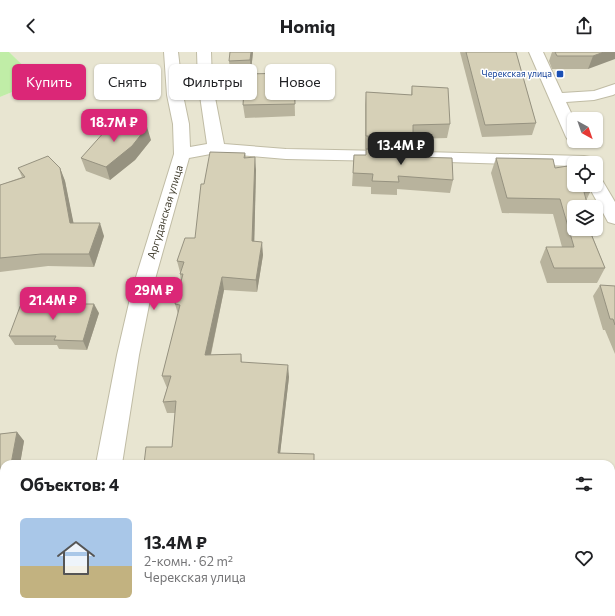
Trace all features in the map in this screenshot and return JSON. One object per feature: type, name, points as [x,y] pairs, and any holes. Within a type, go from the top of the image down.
[{"type":"street","name":"Аргуданская улица","points":[[110,460],[142,290],[182,154],[181,124],[175,95],[171,52]]},
{"type":"street","points":[[204,52],[206,82],[216,148]]},
{"type":"street","points":[[536,52],[567,120]]},
{"type":"street","points":[[558,98],[584,97],[615,90]]},
{"type":"street","points":[[182,154],[216,148],[286,154],[567,162]]},
{"type":"street","points":[[600,192],[615,218]]},
{"type":"shaded area","points":[[9,52],[615,52],[615,460],[0,460],[0,97],[12,92],[12,100],[86,100],[86,64],[21,64]]},
{"type":"green space","points":[[0,52],[9,52],[21,64],[12,64],[12,92],[0,97]]},
{"type":"building","points":[[230,52],[251,52],[250,60],[229,61]]},
{"type":"building","points":[[466,52],[516,52],[536,123],[485,125]]},
{"type":"building","points":[[555,52],[604,52],[593,56],[557,56]]},
{"type":"building","points":[[257,74],[265,74],[265,100],[295,100],[295,104],[243,105],[243,100],[257,100]]},
{"type":"building","points":[[412,86],[448,88],[450,124],[413,125],[413,137],[366,136],[366,92],[412,95]]},
{"type":"building","points":[[114,121],[147,127],[132,146],[106,167],[81,158]]},
{"type":"building","points":[[366,149],[413,150],[413,157],[452,158],[453,180],[398,176],[399,182],[372,181],[373,174],[353,173],[354,155],[366,155]]},
{"type":"building","points":[[210,152],[245,153],[244,158],[255,157],[252,241],[262,242],[256,280],[222,277],[205,355],[241,354],[241,362],[288,365],[278,453],[314,454],[314,460],[144,460],[146,447],[172,447],[176,401],[163,402],[171,376],[162,376],[180,305],[175,304],[183,274],[180,274],[184,262],[177,261],[185,238],[195,238],[201,184],[204,184]]},
{"type":"building","points":[[48,156],[60,168],[70,223],[100,223],[89,254],[41,254],[0,258],[0,185],[25,177],[18,168]]},
{"type":"building","points":[[496,158],[553,159],[555,168],[567,166],[567,192],[584,192],[586,200],[567,200],[567,223],[560,199],[507,198]]},
{"type":"building","points":[[571,236],[592,236],[605,268],[554,268],[546,247],[574,247]]},
{"type":"building","points":[[600,285],[615,286],[615,325],[613,319],[610,319]]},
{"type":"building","points":[[21,304],[94,304],[83,341],[54,340],[56,336],[9,336]]},
{"type":"building","points":[[17,432],[12,460],[0,460],[0,434]]},
{"type":"place","name":"Черекская улица","points":[[560,74]]}]
